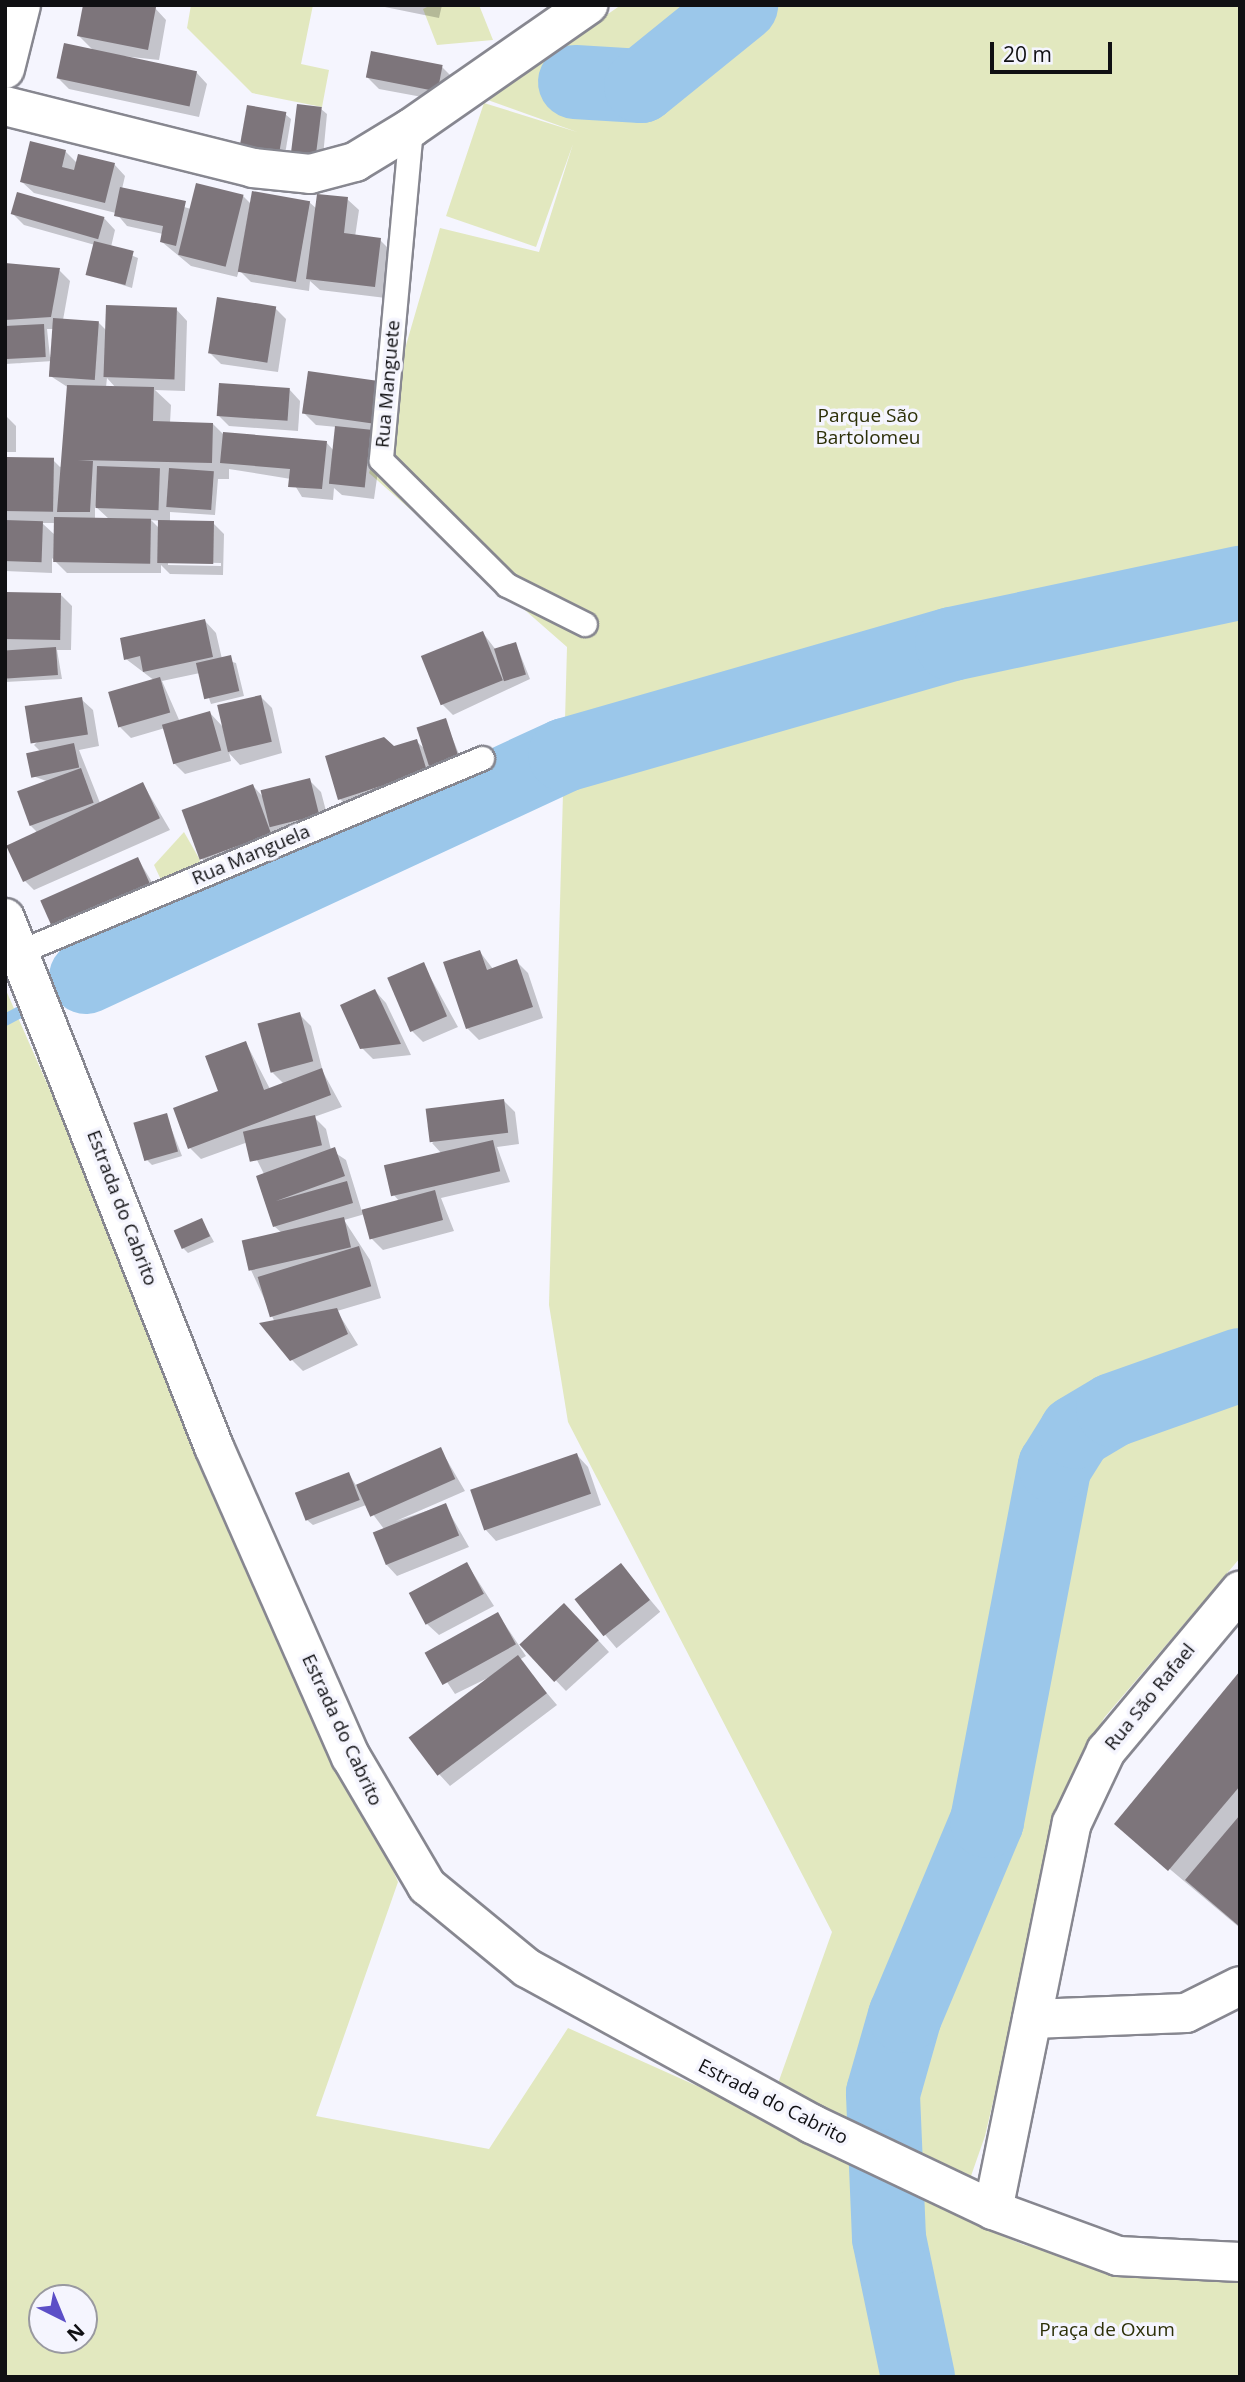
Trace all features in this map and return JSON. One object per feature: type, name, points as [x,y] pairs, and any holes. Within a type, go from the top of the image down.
[{"type":"street","points":[[5,69],[21,5]]},
{"type":"street","points":[[5,106],[253,167],[310,174],[355,162],[411,128],[549,19],[588,5]]},
{"type":"street","name":"Estrada do Cabrito","points":[[16,944],[49,1021],[215,1447],[351,1758],[427,1886],[527,1968],[812,2124],[993,2210],[1118,2256],[1240,2262]]},
{"type":"street","name":"Rua São Rafael","points":[[993,2210],[1062,1862],[1087,1786],[1140,1706],[1240,1591]]},
{"type":"street","points":[[1032,2019],[1186,2012],[1240,1986]]},
{"type":"lane","name":"Rua Manguete","points":[[411,128],[381,460],[507,585],[585,624]]},
{"type":"lane","name":"Rua Manguela","points":[[16,944],[482,758]]},
{"type":"green space","points":[[191,5],[313,5],[301,64],[329,70],[322,107],[252,93],[187,28]]},
{"type":"green space","points":[[431,5],[479,5],[493,40],[437,45],[423,9]]},
{"type":"green space","name":"Parque São Bartolomeu","points":[[621,5],[1240,5],[1240,1558],[1104,1718],[1067,1786],[985,2136],[957,2216],[1024,2245],[1133,2272],[1240,2269],[1240,2377],[5,2377],[5,988],[398,1882],[316,2116],[489,2149],[568,2028],[766,2117],[832,1932],[568,1422],[549,1305],[567,647],[369,473],[440,228],[539,252],[573,144],[536,247],[446,216],[484,103],[577,132],[485,99]]},
{"type":"green space","points":[[184,832],[200,860],[196,873],[163,884],[154,865]]},
{"type":"building","points":[[83,5],[156,7],[148,50],[77,36]]},
{"type":"building","points":[[64,43],[197,71],[190,106],[57,78]]},
{"type":"building","points":[[371,51],[443,65],[438,91],[366,78]]},
{"type":"building","points":[[297,104],[322,107],[315,164],[290,161]]},
{"type":"building","points":[[247,105],[286,112],[279,156],[239,149]]},
{"type":"building","points":[[30,141],[66,150],[62,167],[74,170],[78,154],[115,163],[105,203],[20,182]]},
{"type":"building","points":[[196,183],[244,195],[226,267],[178,255]]},
{"type":"building","points":[[120,187],[186,201],[176,246],[160,242],[163,226],[114,216]]},
{"type":"building","points":[[252,191],[310,201],[296,282],[238,272]]},
{"type":"building","points":[[17,192],[104,217],[98,239],[11,214]]},
{"type":"building","points":[[317,194],[348,197],[344,233],[381,238],[375,287],[306,279]]},
{"type":"building","points":[[94,241],[134,251],[125,285],[86,275]]},
{"type":"building","points":[[5,263],[60,268],[51,317],[5,320]]},
{"type":"building","points":[[217,297],[276,306],[267,363],[208,353]]},
{"type":"building","points":[[106,305],[177,307],[174,379],[103,377]]},
{"type":"building","points":[[53,318],[99,321],[95,380],[49,377]]},
{"type":"building","points":[[44,324],[46,357],[7,359],[5,326]]},
{"type":"building","points":[[308,371],[380,381],[374,424],[302,414]]},
{"type":"building","points":[[219,383],[290,388],[288,421],[217,416]]},
{"type":"building","points":[[67,385],[154,387],[153,421],[213,423],[212,463],[78,460],[93,461],[90,512],[57,512]]},
{"type":"building","points":[[335,426],[371,430],[365,487],[329,484]]},
{"type":"building","points":[[223,432],[327,441],[322,489],[288,487],[290,469],[220,463]]},
{"type":"building","points":[[5,457],[54,458],[53,512],[5,511]]},
{"type":"building","points":[[97,466],[160,468],[158,510],[96,508]]},
{"type":"building","points":[[169,468],[214,471],[211,510],[166,507]]},
{"type":"building","points":[[54,517],[151,519],[150,564],[53,562]]},
{"type":"building","points":[[5,520],[43,521],[42,562],[5,561]]},
{"type":"building","points":[[158,520],[214,521],[213,564],[157,563]]},
{"type":"building","points":[[5,592],[61,593],[60,640],[5,639]]},
{"type":"building","points":[[205,619],[213,657],[143,672],[140,656],[124,660],[120,638]]},
{"type":"building","points":[[483,631],[503,680],[441,705],[421,656]]},
{"type":"building","points":[[516,642],[526,675],[504,681],[494,649]]},
{"type":"building","points":[[56,647],[58,675],[7,678],[5,651]]},
{"type":"building","points":[[231,655],[239,691],[204,699],[196,663]]},
{"type":"building","points":[[160,677],[170,713],[118,727],[108,692]]},
{"type":"building","points":[[261,695],[272,742],[228,752],[217,705]]},
{"type":"building","points":[[82,697],[88,735],[31,744],[25,706]]},
{"type":"building","points":[[210,711],[221,750],[173,764],[162,725]]},
{"type":"building","points":[[446,718],[459,759],[430,768],[417,728]]},
{"type":"building","points":[[384,737],[394,746],[417,739],[427,771],[338,800],[325,756]]},
{"type":"building","points":[[74,743],[79,767],[31,778],[26,753]]},
{"type":"building","points":[[81,768],[94,803],[30,826],[17,791]]},
{"type":"building","points":[[310,778],[319,815],[270,827],[261,790]]},
{"type":"building","points":[[143,782],[160,818],[23,882],[6,846]]},
{"type":"building","points":[[253,784],[271,834],[200,860],[182,810]]},
{"type":"building","points":[[138,857],[151,886],[53,930],[40,901]]},
{"type":"building","points":[[480,950],[487,970],[517,959],[533,1007],[466,1029],[443,962]]},
{"type":"building","points":[[424,962],[447,1016],[410,1032],[387,978]]},
{"type":"building","points":[[375,989],[401,1044],[360,1049],[340,1005]]},
{"type":"building","points":[[300,1012],[313,1061],[271,1073],[257,1023]]},
{"type":"building","points":[[246,1041],[264,1090],[322,1068],[331,1095],[188,1149],[173,1108],[218,1091],[205,1056]]},
{"type":"building","points":[[504,1099],[508,1133],[430,1142],[426,1109]]},
{"type":"building","points":[[167,1113],[178,1151],[144,1161],[133,1123]]},
{"type":"building","points":[[315,1115],[322,1145],[250,1162],[243,1132]]},
{"type":"building","points":[[493,1140],[500,1171],[391,1196],[384,1165]]},
{"type":"building","points":[[335,1147],[345,1176],[276,1201],[347,1181],[353,1203],[273,1227],[256,1176]]},
{"type":"building","points":[[435,1190],[443,1220],[370,1240],[362,1210]]},
{"type":"building","points":[[344,1217],[351,1247],[249,1271],[242,1241]]},
{"type":"building","points":[[202,1218],[210,1236],[182,1249],[174,1231]]},
{"type":"building","points":[[359,1246],[371,1286],[270,1317],[258,1277]]},
{"type":"building","points":[[337,1308],[348,1334],[290,1361],[259,1323]]},
{"type":"building","points":[[441,1447],[455,1479],[370,1517],[356,1485]]},
{"type":"building","points":[[577,1453],[591,1494],[484,1530],[470,1490]]},
{"type":"building","points":[[349,1472],[360,1500],[306,1521],[295,1493]]},
{"type":"building","points":[[446,1503],[459,1535],[386,1565],[373,1533]]},
{"type":"building","points":[[467,1562],[484,1594],[426,1625],[409,1593]]},
{"type":"building","points":[[621,1563],[650,1600],[603,1636],[575,1599]]},
{"type":"building","points":[[564,1603],[599,1640],[554,1682],[519,1645]]},
{"type":"building","points":[[498,1612],[516,1644],[442,1685],[425,1653]]},
{"type":"building","points":[[518,1655],[547,1693],[437,1776],[409,1737]]},
{"type":"building","points":[[1240,1671],[1240,1786],[1168,1871],[1114,1824]]},
{"type":"building","points":[[1240,1815],[1240,1927],[1185,1880]]},
{"type":"waterway","points":[[575,82],[641,86],[741,5]]},
{"type":"waterway","points":[[86,977],[565,755],[952,644],[1240,583]]},
{"type":"waterway","points":[[5,1020],[86,977]]},
{"type":"waterway","points":[[918,2377],[889,2238],[883,2093],[905,2016],[987,1821],[1055,1466],[1076,1432],[1113,1410],[1240,1365]]},
{"type":"park label","name":"Praça de Oxum","points":[[1107,2330]]}]
